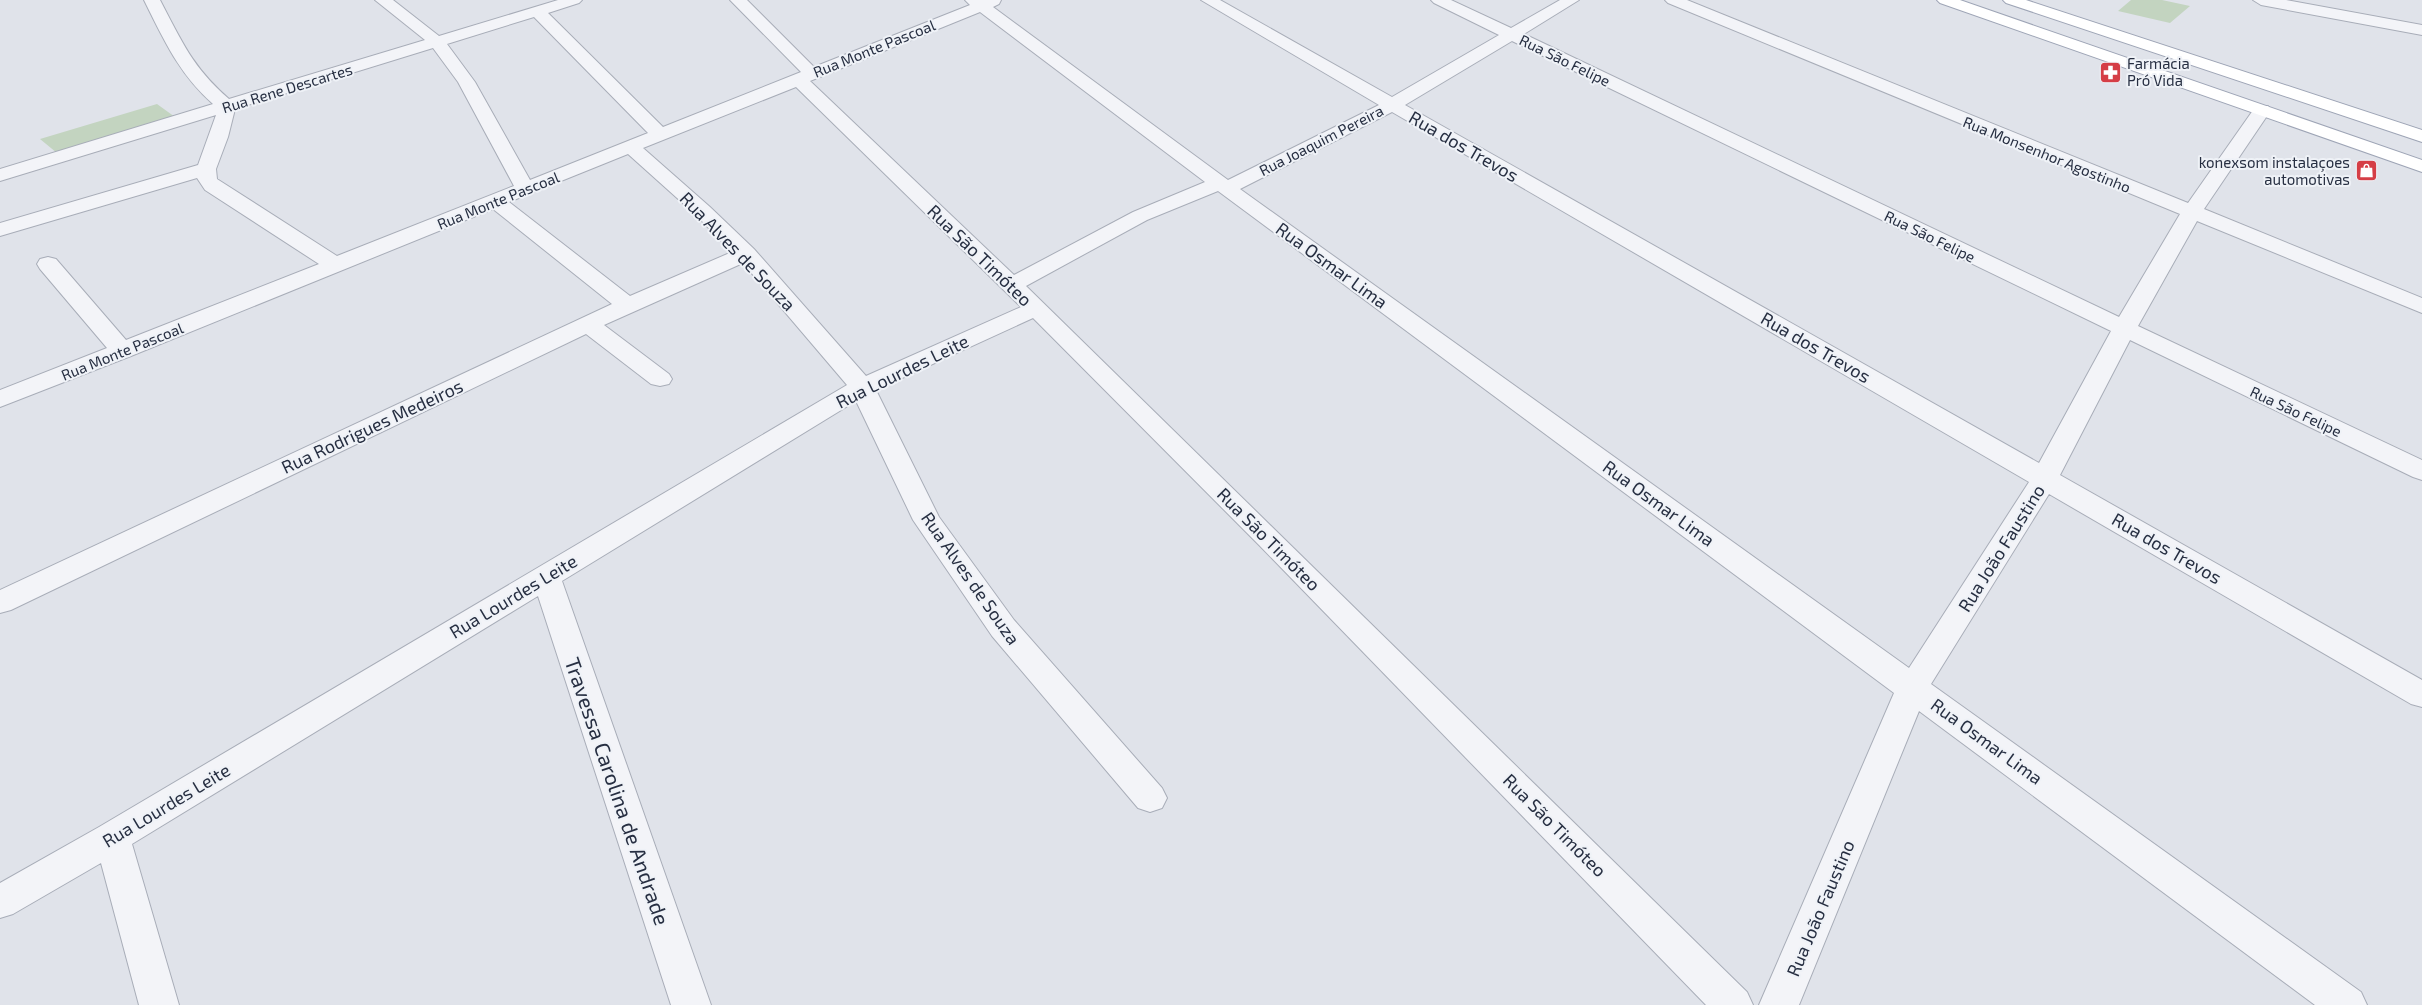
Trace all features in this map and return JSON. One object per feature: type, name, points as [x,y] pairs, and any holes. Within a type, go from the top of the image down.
[{"type":"main road","points":[[1945,0],[2422,166]]},
{"type":"main road","points":[[2011,0],[2422,136]]},
{"type":"street","points":[[152,0],[184,62],[202,85],[227,106],[219,137],[206,169],[207,178],[212,186],[336,265]]},
{"type":"street","points":[[383,0],[437,42],[466,82],[525,188]]},
{"type":"street","name":"Rua Rene Descartes","points":[[0,175],[574,0]]},
{"type":"street","name":"Rua São Timóteo","points":[[738,0],[805,76],[1035,309],[1304,574],[1733,1005]]},
{"type":"street","name":"Rua dos Trevos","points":[[1209,0],[2422,695]]},
{"type":"street","name":"Rua São Felipe","points":[[1439,0],[2422,471]]},
{"type":"street","name":"Rua Joaquim Pereira","points":[[1012,284],[1140,216],[1223,186],[1312,147],[1392,105],[1571,0]]},
{"type":"street","name":"Rua Monsenhor Agostinho","points":[[1673,0],[2422,306]]},
{"type":"street","points":[[2261,0],[2422,30]]},
{"type":"street","points":[[2343,16],[2355,0]]},
{"type":"street","name":"Rua Monte Pascoal","points":[[0,399],[660,135],[983,2]]},
{"type":"street","name":"Rua Osmar Lima","points":[[983,2],[1223,186],[2347,1005]]},
{"type":"street","points":[[538,12],[660,135]]},
{"type":"street","name":"Rua João Faustino","points":[[1779,1005],[1913,687],[2045,478],[2124,329],[2192,213],[2262,110]]},
{"type":"street","name":"Rua Alves de Souza","points":[[631,146],[703,211],[746,254],[862,387],[927,520],[1002,628],[1150,798]]},
{"type":"street","points":[[0,230],[206,169]]},
{"type":"street","points":[[495,201],[628,305]]},
{"type":"street","name":"Rua Rodrigues Medeiros","points":[[0,602],[587,324],[746,254]]},
{"type":"street","points":[[48,264],[123,351]]},
{"type":"street","name":"Rua Lourdes Leite","points":[[0,902],[112,838],[862,387],[1035,309]]},
{"type":"street","points":[[587,324],[660,379]]},
{"type":"street","name":"Travessa Carolina de Andrade","points":[[546,576],[691,1005]]},
{"type":"street","points":[[112,838],[159,1005]]},
{"type":"green space","points":[[2131,0],[2162,0],[2190,6],[2170,23],[2118,11]]},
{"type":"green space","points":[[157,104],[175,117],[57,153],[40,139]]},
{"type":"place","name":"Farmácia Pró Vida","points":[[2111,72]]},
{"type":"place","name":"konexsom instalaçoes automotivas","points":[[2366,171]]}]
